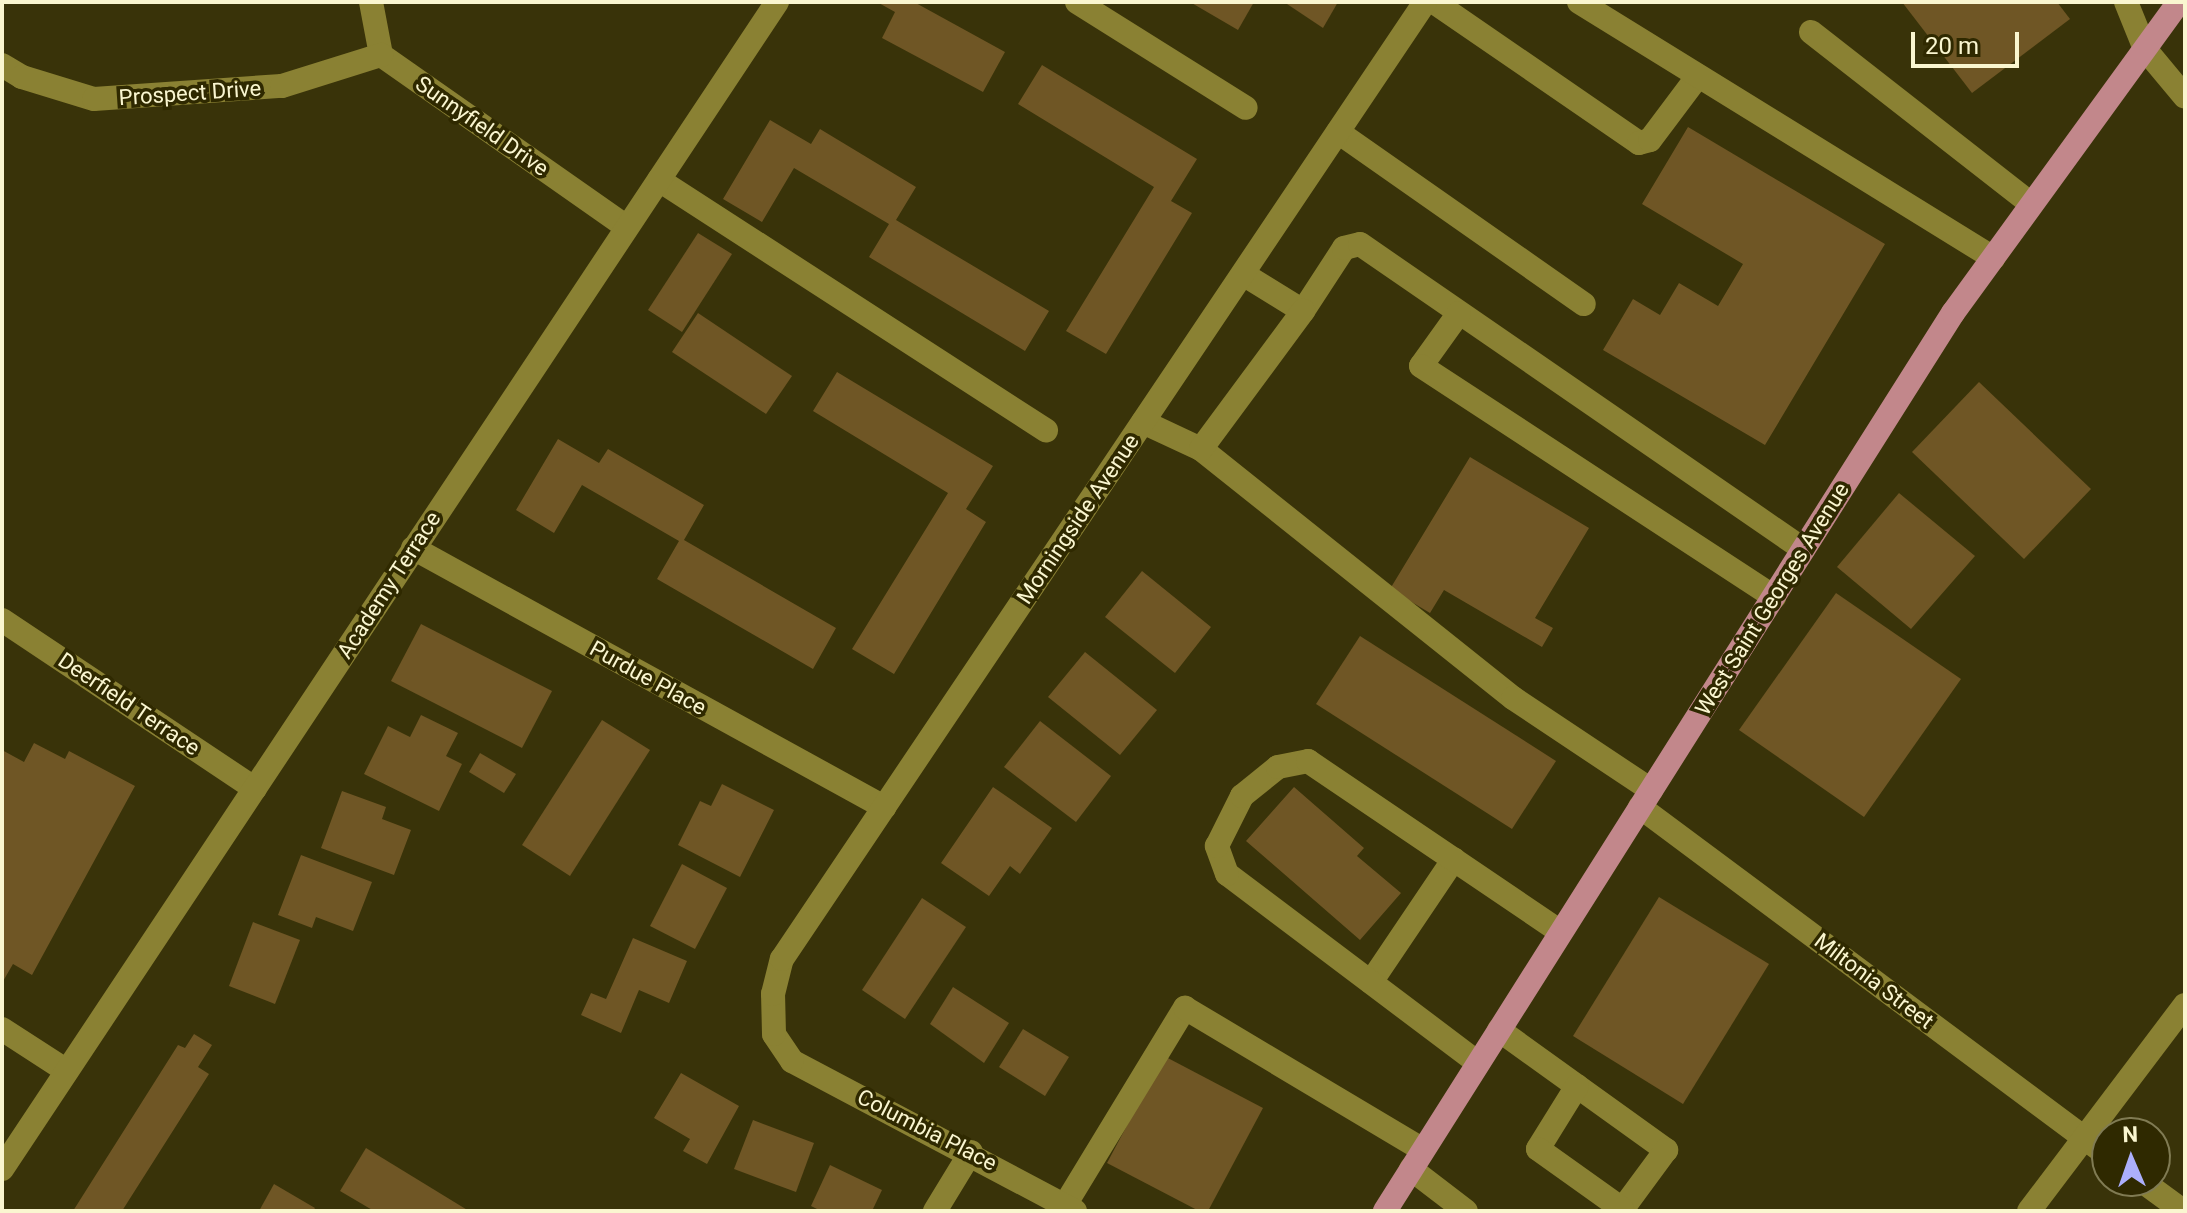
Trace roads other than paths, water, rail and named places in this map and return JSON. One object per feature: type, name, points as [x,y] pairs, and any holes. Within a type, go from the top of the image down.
[{"type":"main road","name":"West Saint Georges Avenue","points":[[1385,1211],[1803,549],[1993,258],[2179,2]]},
{"type":"street","points":[[371,2],[381,55]]},
{"type":"street","name":"Academy Terrace","points":[[2,1169],[777,2]]},
{"type":"street","points":[[1077,2],[1246,108]]},
{"type":"street","name":"Morningside Avenue","points":[[783,1047],[774,1034],[773,994],[782,959],[1425,2]]},
{"type":"street","points":[[1434,2],[1639,143],[1650,140],[1698,76]]},
{"type":"street","points":[[1579,2],[1993,258]]},
{"type":"street","points":[[2126,2],[2145,49],[2185,97]]},
{"type":"street","points":[[1811,32],[2030,203]]},
{"type":"street","name":"Prospect Drive","points":[[2,65],[22,77],[94,99],[282,86],[381,55]]},
{"type":"street","name":"Sunnyfield Drive","points":[[381,55],[627,227]]},
{"type":"street","points":[[1338,132],[1584,304]]},
{"type":"street","points":[[659,180],[1046,430]]},
{"type":"street","points":[[1201,449],[1303,311],[1344,248],[1360,244],[1803,549]]},
{"type":"street","points":[[1243,274],[1303,311]]},
{"type":"street","points":[[1459,313],[1421,366],[1774,597]]},
{"type":"street","name":"Miltonia Street","points":[[1143,422],[1201,449],[1513,698],[2091,1143]]},
{"type":"street","name":"Purdue Place","points":[[413,548],[884,807]]},
{"type":"street","name":"Deerfield Terrace","points":[[2,620],[255,789]]},
{"type":"street","points":[[1478,1063],[1227,874],[1217,846],[1242,796],[1278,767],[1308,761],[1561,932]]},
{"type":"street","points":[[1371,982],[1454,859]]},
{"type":"street","points":[[2029,1211],[2082,1136],[2185,1005]]},
{"type":"street","points":[[1070,1208],[1185,1008],[1417,1160],[1466,1211]]},
{"type":"street","points":[[2,1029],[67,1071]]},
{"type":"street","points":[[1499,1030],[1577,1086],[1666,1150],[1621,1210],[1538,1149],[1577,1086]]},
{"type":"street","name":"Columbia Place","points":[[783,1047],[792,1061],[971,1152],[1070,1208]]},
{"type":"street","points":[[935,1211],[971,1152]]},
{"type":"street","points":[[2164,1197],[2183,1211]]}]
